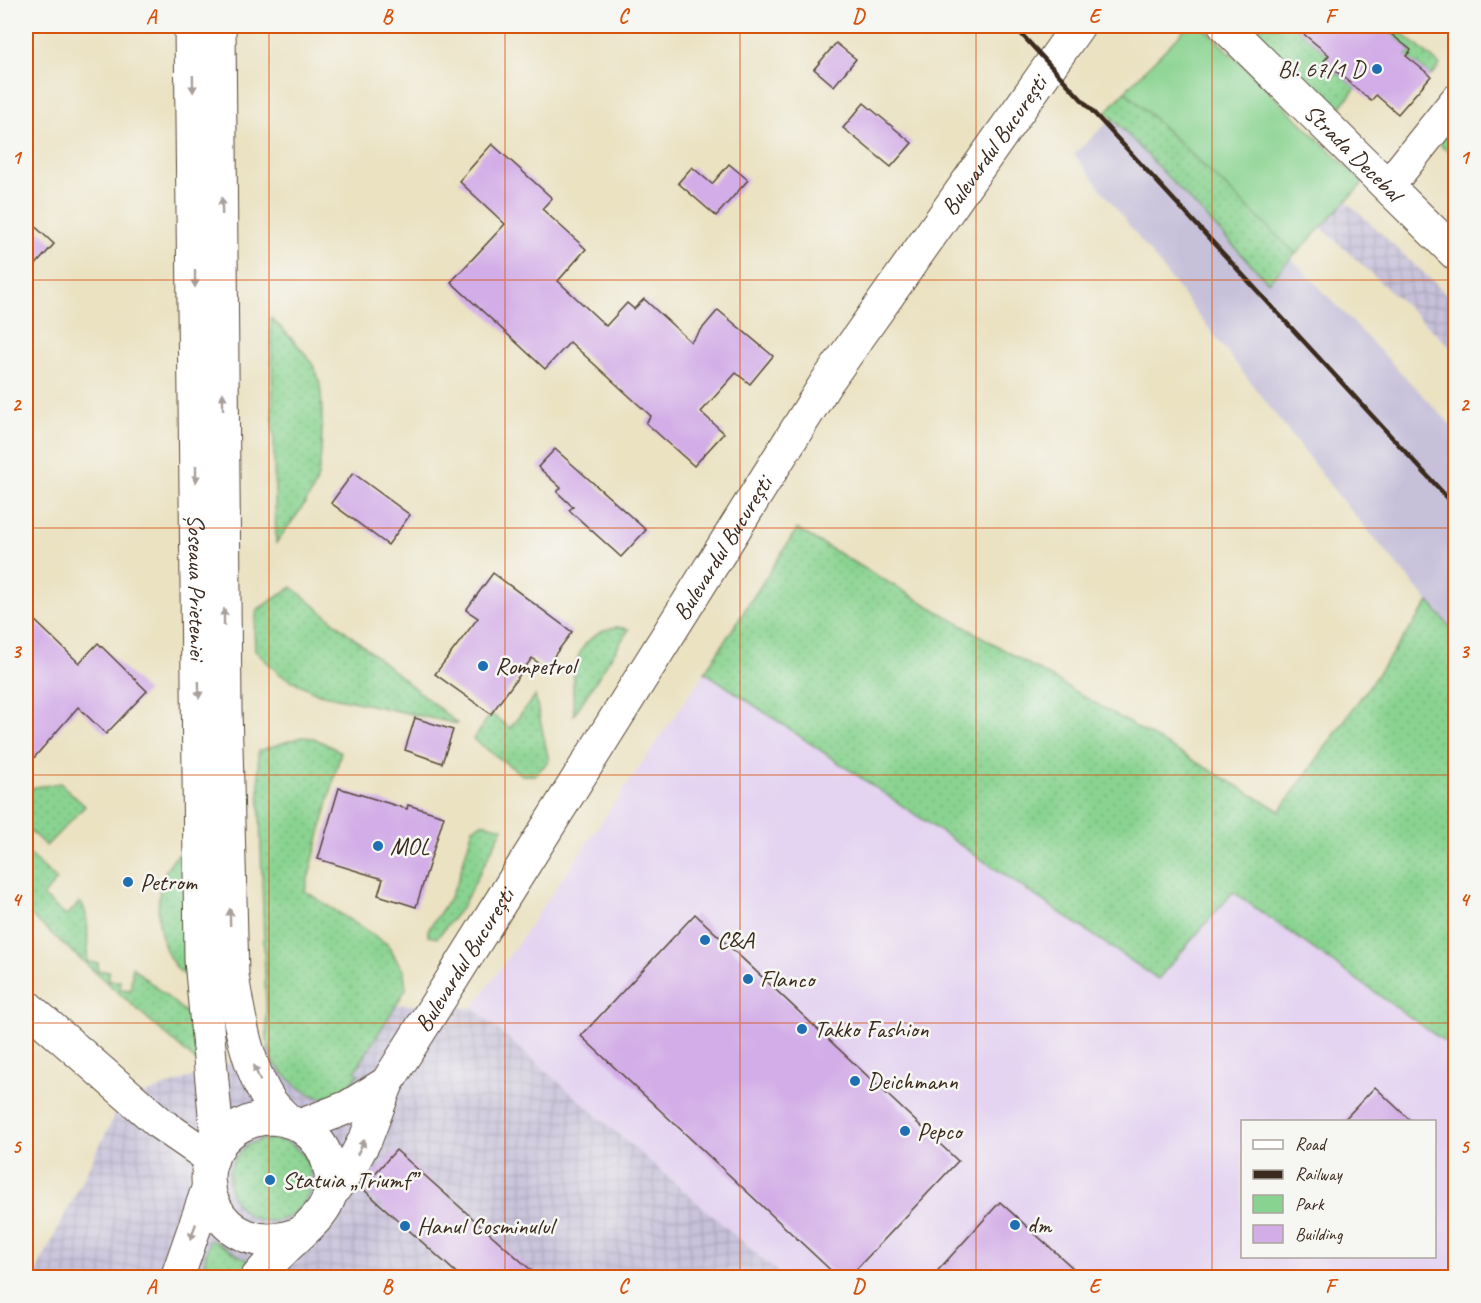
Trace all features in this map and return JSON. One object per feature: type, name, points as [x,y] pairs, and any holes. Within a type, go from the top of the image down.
[{"type":"main road","name":"Șoseaua Prieteniei","points":[[192,26],[201,960],[213,1164]]},
{"type":"main road","name":"Șoseaua Prieteniei","points":[[219,26],[225,698],[231,975],[239,1017],[257,1076],[270,1101],[294,1124]]},
{"type":"main road","name":"Bulevardul București","points":[[329,1196],[366,1138],[387,1083],[826,383],[1078,26]]},
{"type":"main road","name":"Strada Decebal","points":[[1225,26],[1455,254]]},
{"type":"main road","points":[[1388,186],[1455,101]]},
{"type":"main road","points":[[26,1006],[161,1124],[213,1164]]},
{"type":"main road","points":[[294,1124],[348,1107],[387,1083]]},
{"type":"main road","points":[[177,1278],[213,1164],[226,1136],[248,1122],[261,1119],[294,1124],[311,1134],[321,1144],[331,1170],[329,1196],[319,1217],[257,1278]]},
{"type":"main road","points":[[213,1164],[212,1201],[219,1215],[229,1226],[256,1240],[286,1239],[301,1233]]},
{"type":"shaded area","points":[[1136,96],[1455,429],[1455,633],[1336,493],[1074,154]]},
{"type":"shaded area","points":[[1346,201],[1455,302],[1455,351],[1321,227]]},
{"type":"shaded area","points":[[705,672],[1158,979],[1233,892],[1455,1049],[1455,1277],[783,1277],[473,1008]]},
{"type":"shaded area","points":[[389,1004],[473,1008],[783,1277],[33,1278],[121,1103]]},
{"type":"green space","points":[[1188,26],[1202,26],[1363,183],[1296,254],[1125,91]]},
{"type":"green space","points":[[1243,26],[1294,26],[1329,55],[1324,62],[1356,88],[1335,114]]},
{"type":"green space","points":[[1381,26],[1394,26],[1440,65],[1431,76],[1406,56],[1411,50]]},
{"type":"green space","points":[[1150,65],[1363,183],[1268,282],[1106,112]]},
{"type":"green space","points":[[1455,118],[1455,148],[1451,153],[1442,147],[1440,141]]},
{"type":"green space","points":[[271,318],[302,350],[316,371],[322,410],[320,462],[315,486],[276,543]]},
{"type":"green space","points":[[797,529],[1280,811],[1429,602],[1455,633],[1455,1049],[1233,892],[1158,979],[705,672]]},
{"type":"green space","points":[[292,587],[458,724],[319,694],[281,675],[255,651],[254,629],[257,610]]},
{"type":"green space","points":[[617,627],[629,629],[574,715],[574,673],[582,648],[590,639]]},
{"type":"green space","points":[[535,696],[549,761],[535,775],[522,775],[473,739],[491,714],[510,728]]},
{"type":"green space","points":[[301,737],[314,738],[341,752],[305,891],[387,944],[404,972],[406,989],[355,1071],[359,1074],[342,1090],[328,1097],[312,1095],[282,1072],[275,1064],[267,1040],[258,751]]},
{"type":"green space","points":[[60,783],[85,806],[46,846],[26,827],[26,784],[30,788]]},
{"type":"green space","points":[[482,823],[503,828],[462,907],[437,938],[428,936],[428,930],[448,901],[458,880],[473,828]]},
{"type":"green space","points":[[185,848],[190,978],[179,970],[170,958],[163,943],[158,910],[163,878],[169,865]]},
{"type":"green space","points":[[26,851],[57,880],[43,896],[66,916],[80,902],[83,907],[88,930],[87,962],[98,963],[98,971],[109,971],[109,981],[120,981],[120,989],[131,990],[132,967],[186,1013],[195,1024],[198,1063],[26,911]]},
{"type":"green space","points":[[270,1139],[286,1142],[299,1151],[308,1164],[311,1180],[308,1196],[299,1209],[286,1218],[270,1221],[254,1218],[241,1209],[232,1196],[229,1180],[232,1164],[241,1151],[254,1142]]},
{"type":"green space","points":[[209,1241],[214,1241],[247,1260],[249,1265],[239,1277],[201,1278]]},
{"type":"building","name":"Bl. 67/1 D","points":[[1294,26],[1381,26],[1411,50],[1406,56],[1431,76],[1398,114],[1376,95],[1371,101],[1324,61],[1329,55]]},
{"type":"building","points":[[836,43],[856,59],[834,86],[814,69]]},
{"type":"building","points":[[864,103],[912,143],[891,167],[843,128]]},
{"type":"building","points":[[492,144],[552,198],[542,209],[586,249],[558,281],[606,326],[627,303],[634,309],[644,299],[691,342],[718,310],[773,356],[750,384],[736,373],[701,412],[724,433],[694,466],[646,423],[651,416],[570,342],[545,369],[451,282],[505,224],[459,181]]},
{"type":"building","points":[[729,164],[748,180],[716,216],[678,183],[692,167],[712,184]]},
{"type":"building","points":[[26,218],[54,244],[26,276]]},
{"type":"building","points":[[555,449],[646,530],[621,557],[569,510],[573,507],[557,492],[561,488],[538,467]]},
{"type":"building","points":[[353,473],[410,515],[388,545],[331,503]]},
{"type":"building","points":[[493,573],[572,632],[545,668],[532,658],[491,714],[435,674],[478,618],[466,610]]},
{"type":"building","points":[[26,612],[79,663],[98,643],[147,691],[106,734],[78,707],[26,767]]},
{"type":"building","points":[[415,718],[453,730],[442,763],[405,750]]},
{"type":"building","name":"MOL","points":[[339,788],[407,809],[408,805],[444,816],[416,907],[378,895],[383,879],[318,859]]},
{"type":"building","points":[[695,914],[958,1161],[848,1278],[839,1278],[581,1036]]},
{"type":"building","points":[[1375,1087],[1410,1120],[1344,1120]]},
{"type":"building","points":[[396,1150],[540,1278],[462,1278],[362,1188]]},
{"type":"building","points":[[1000,1202],[1084,1278],[931,1278]]},
{"type":"railway","points":[[1014,26],[1456,507]]},
{"type":"place","name":"Bl. 67/1 D","points":[[1377,69]]},
{"type":"place","name":"Rompetrol","points":[[483,666]]},
{"type":"place","name":"MOL","points":[[378,846]]},
{"type":"place","name":"Petrom","points":[[128,882]]},
{"type":"place","name":"C&A","points":[[705,940]]},
{"type":"place","name":"Flanco","points":[[748,979]]},
{"type":"place","name":"Takko Fashion","points":[[802,1029]]},
{"type":"place","name":"Deichmann","points":[[855,1081]]},
{"type":"place","name":"Pepco","points":[[905,1131]]},
{"type":"place","name":"Statuia „Triumf”","points":[[270,1180]]},
{"type":"place","name":"dm","points":[[1015,1225]]},
{"type":"place","name":"Hanul Cosminulul","points":[[405,1226]]}]
